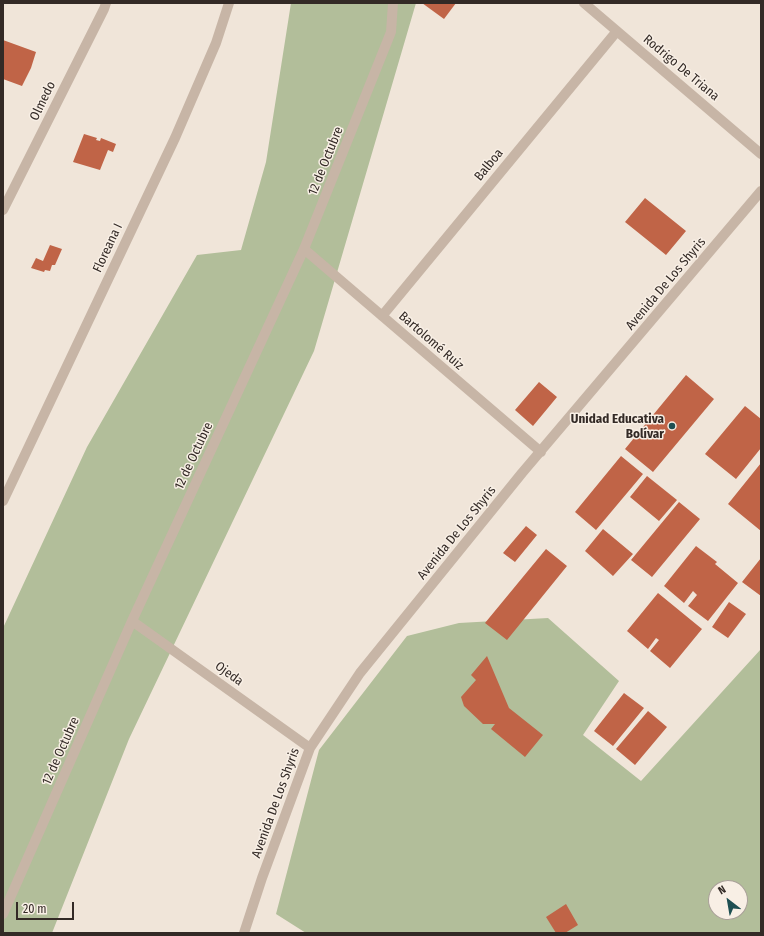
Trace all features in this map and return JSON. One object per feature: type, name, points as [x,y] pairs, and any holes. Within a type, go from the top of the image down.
[{"type":"street","name":"Olmedo","points":[[3,210],[106,3]]},
{"type":"street","name":"Floreana I","points":[[3,501],[175,138],[216,43],[229,3]]},
{"type":"street","name":"12 de Octubre","points":[[3,914],[132,621],[304,249],[391,32],[393,3]]},
{"type":"street","name":"Rodrigo De Triana","points":[[584,3],[761,154]]},
{"type":"street","name":"Balboa","points":[[382,316],[617,31]]},
{"type":"street","name":"Avenida De Los Shyris","points":[[244,933],[262,878],[310,748],[360,672],[522,473],[761,191]]},
{"type":"street","name":"Bartolomé Ruiz","points":[[304,249],[541,452]]},
{"type":"street","name":"Ojeda","points":[[132,621],[310,748]]},
{"type":"green space","points":[[291,3],[416,3],[314,351],[129,739],[52,933],[3,933],[3,628],[87,447],[197,255],[241,250],[266,162]]},
{"type":"green space","points":[[548,618],[619,681],[583,735],[641,781],[761,649],[761,933],[306,933],[276,914],[319,750],[407,636],[459,623]]},
{"type":"building","points":[[422,3],[456,3],[444,19]]},
{"type":"building","points":[[3,40],[36,52],[31,68],[22,86],[3,79]]},
{"type":"building","points":[[84,134],[97,138],[96,140],[100,141],[101,138],[116,144],[113,152],[108,150],[100,170],[73,162]]},
{"type":"building","points":[[645,198],[686,231],[666,255],[625,222]]},
{"type":"building","points":[[50,245],[62,249],[55,265],[52,265],[50,271],[45,270],[44,272],[31,268],[36,258],[43,261]]},
{"type":"building","points":[[686,375],[714,399],[653,472],[625,449]]},
{"type":"building","points":[[539,382],[557,397],[533,426],[515,410]]},
{"type":"building","points":[[745,406],[761,419],[761,448],[736,479],[705,454]]},
{"type":"building","points":[[621,456],[643,474],[596,530],[575,512]]},
{"type":"building","points":[[761,463],[761,531],[728,504]]},
{"type":"building","points":[[647,476],[677,500],[659,521],[630,497]]},
{"type":"building","points":[[679,502],[700,519],[652,577],[631,560]]},
{"type":"building","points":[[526,526],[537,535],[515,562],[503,553]]},
{"type":"building","points":[[603,529],[633,554],[613,576],[585,551]]},
{"type":"building","points":[[696,546],[717,562],[715,564],[738,583],[708,621],[688,606],[697,595],[693,591],[684,603],[664,586]]},
{"type":"building","points":[[546,549],[567,566],[507,640],[485,623]]},
{"type":"building","points":[[761,558],[761,596],[742,582]]},
{"type":"building","points":[[658,593],[702,629],[670,668],[650,651],[659,640],[656,638],[648,649],[627,631]]},
{"type":"building","points":[[729,602],[746,614],[728,638],[712,627]]},
{"type":"building","points":[[487,656],[509,708],[543,735],[525,757],[491,729],[495,724],[483,724],[464,706],[461,697],[476,680],[471,675]]},
{"type":"building","points":[[624,693],[644,708],[613,746],[594,731]]},
{"type":"building","points":[[648,711],[667,727],[635,765],[616,749]]},
{"type":"building","points":[[566,904],[578,925],[565,933],[556,933],[546,917]]},
{"type":"place","name":"Unidad Educativa Bolívar","points":[[672,426]]}]
